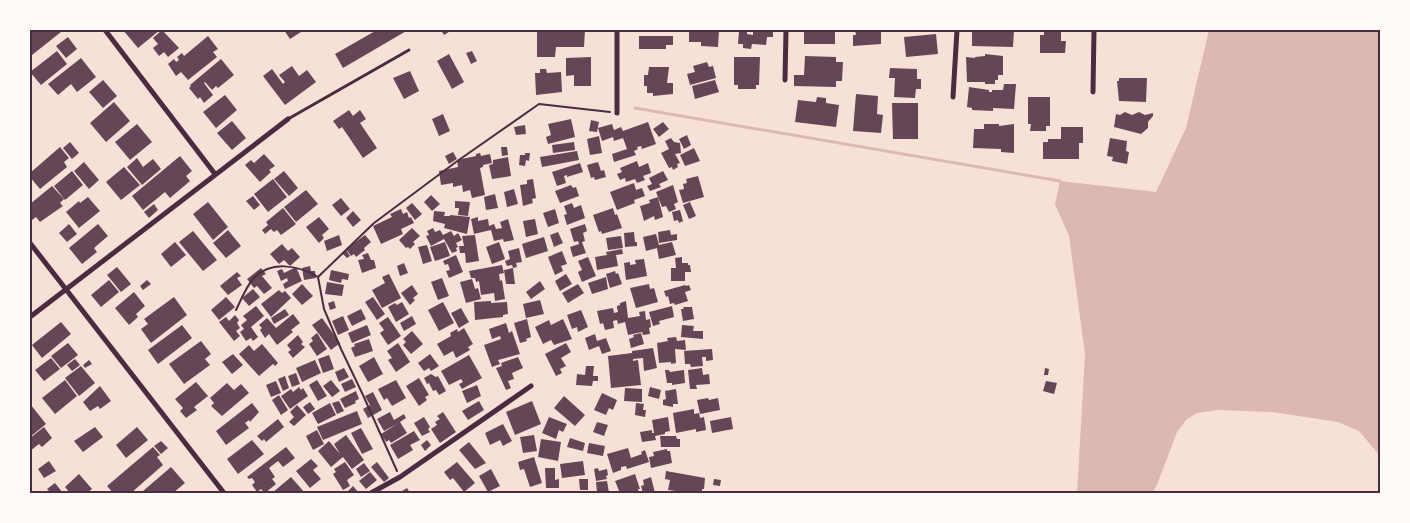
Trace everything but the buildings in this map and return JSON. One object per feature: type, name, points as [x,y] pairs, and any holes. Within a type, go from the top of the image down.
[{"type":"street","points":[[105,30],[215,174]]},
{"type":"street","points":[[617,30],[617,113]]},
{"type":"street","points":[[785,80],[786,30]]},
{"type":"street","points":[[954,97],[957,30]]},
{"type":"street","points":[[1094,30],[1094,92]]},
{"type":"street","points":[[30,317],[288,119]]},
{"type":"street","points":[[30,243],[224,493]]},
{"type":"street","points":[[372,493],[400,477],[531,386]]},
{"type":"lane","points":[[288,119],[409,50]]},
{"type":"path","points":[[318,277],[374,223],[456,162],[540,104],[617,113]]},
{"type":"path","points":[[236,310],[252,280],[263,270],[283,266],[307,270],[318,277],[324,309],[400,477]]},
{"type":"shaded area","points":[[1209,30],[1380,30],[1380,456],[1359,431],[1338,422],[1272,412],[1218,410],[1197,413],[1186,420],[1177,432],[1157,485],[1152,493],[1077,493],[1085,354],[1069,236],[1055,204],[1060,181],[1156,192],[1186,128]]},
{"type":"waterway","points":[[635,108],[1060,181]]}]
